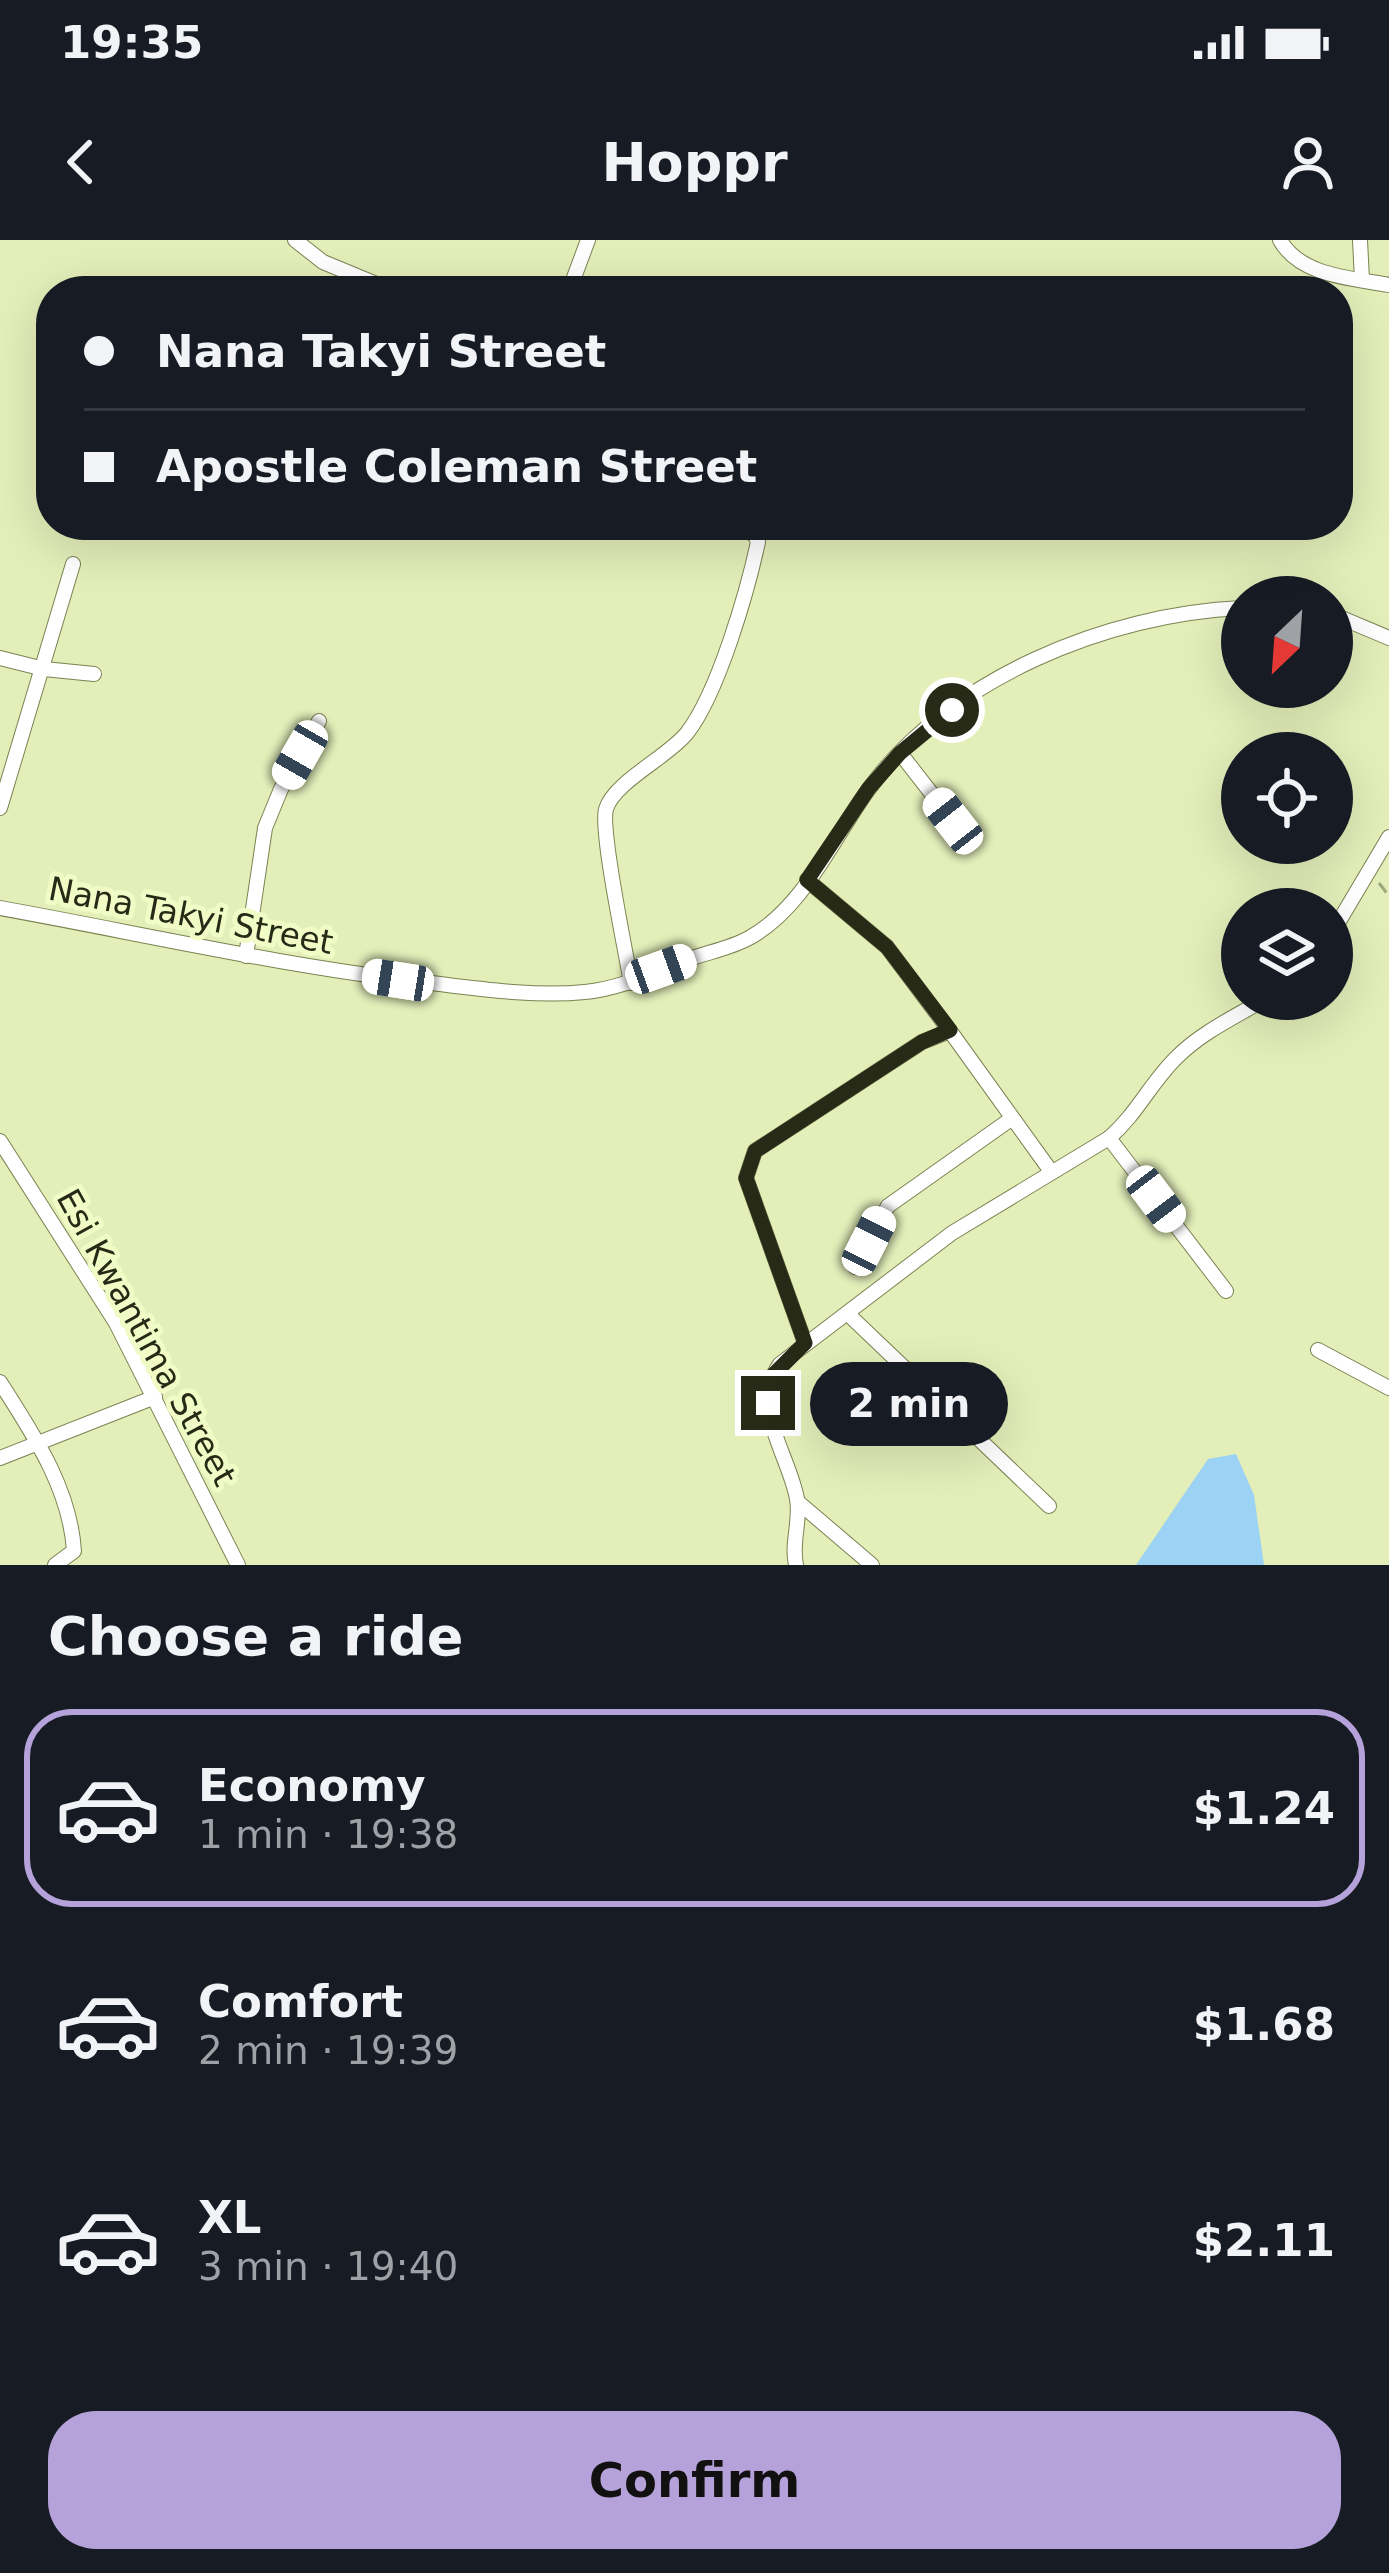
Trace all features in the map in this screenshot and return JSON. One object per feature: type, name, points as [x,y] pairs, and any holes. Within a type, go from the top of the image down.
[{"type":"street","points":[[295,240],[323,262],[357,276]]},
{"type":"street","points":[[575,276],[588,240]]},
{"type":"street","points":[[1280,240],[1297,262],[1348,276]]},
{"type":"street","points":[[1360,240],[1362,280]]},
{"type":"street","points":[[1353,278],[1389,284]]},
{"type":"street","points":[[631,983],[605,836],[606,811],[622,788],[683,737],[702,712],[758,540]]},
{"type":"street","points":[[0,808],[73,564]]},
{"type":"street","name":"Nana Takyi Street","points":[[0,908],[246,956],[487,989],[585,992],[631,983],[748,939],[772,922],[807,880],[869,788],[900,753],[978,689],[1018,666],[1147,620],[1221,611]]},
{"type":"street","points":[[1353,623],[1389,638]]},
{"type":"street","points":[[0,658],[94,674]]},
{"type":"street","points":[[246,956],[265,828],[280,789],[319,721]]},
{"type":"street","points":[[900,753],[953,821]]},
{"type":"street","points":[[1353,898],[1389,837]]},
{"type":"street","points":[[807,880],[887,947],[1050,1170]]},
{"type":"street","points":[[796,1565],[798,1502],[778,1444],[767,1389],[781,1364],[952,1233],[1109,1138],[1131,1119],[1177,1057],[1230,1020]]},
{"type":"street","points":[[805,1343],[746,1178],[748,1165],[755,1151],[922,1042],[950,1030]]},
{"type":"street","points":[[855,1267],[888,1206],[1011,1119]]},
{"type":"street","points":[[1109,1138],[1226,1292]]},
{"type":"street","name":"Esi Kwantima Street","points":[[0,1141],[116,1323],[238,1565]]},
{"type":"street","points":[[850,1315],[1049,1506]]},
{"type":"street","points":[[1318,1350],[1389,1388]]},
{"type":"street","points":[[0,1382],[39,1444],[66,1502],[74,1551],[55,1565]]},
{"type":"street","points":[[0,1458],[155,1397]]},
{"type":"street","points":[[798,1502],[872,1565]]},
{"type":"water","points":[[1236,1454],[1254,1495],[1264,1565],[1136,1565],[1208,1459]]},
{"type":"route","points":[[768,1403],[771,1377],[805,1343],[746,1178],[748,1165],[755,1151],[922,1042],[950,1030],[887,947],[807,880],[869,788],[900,753],[952,710]]}]
